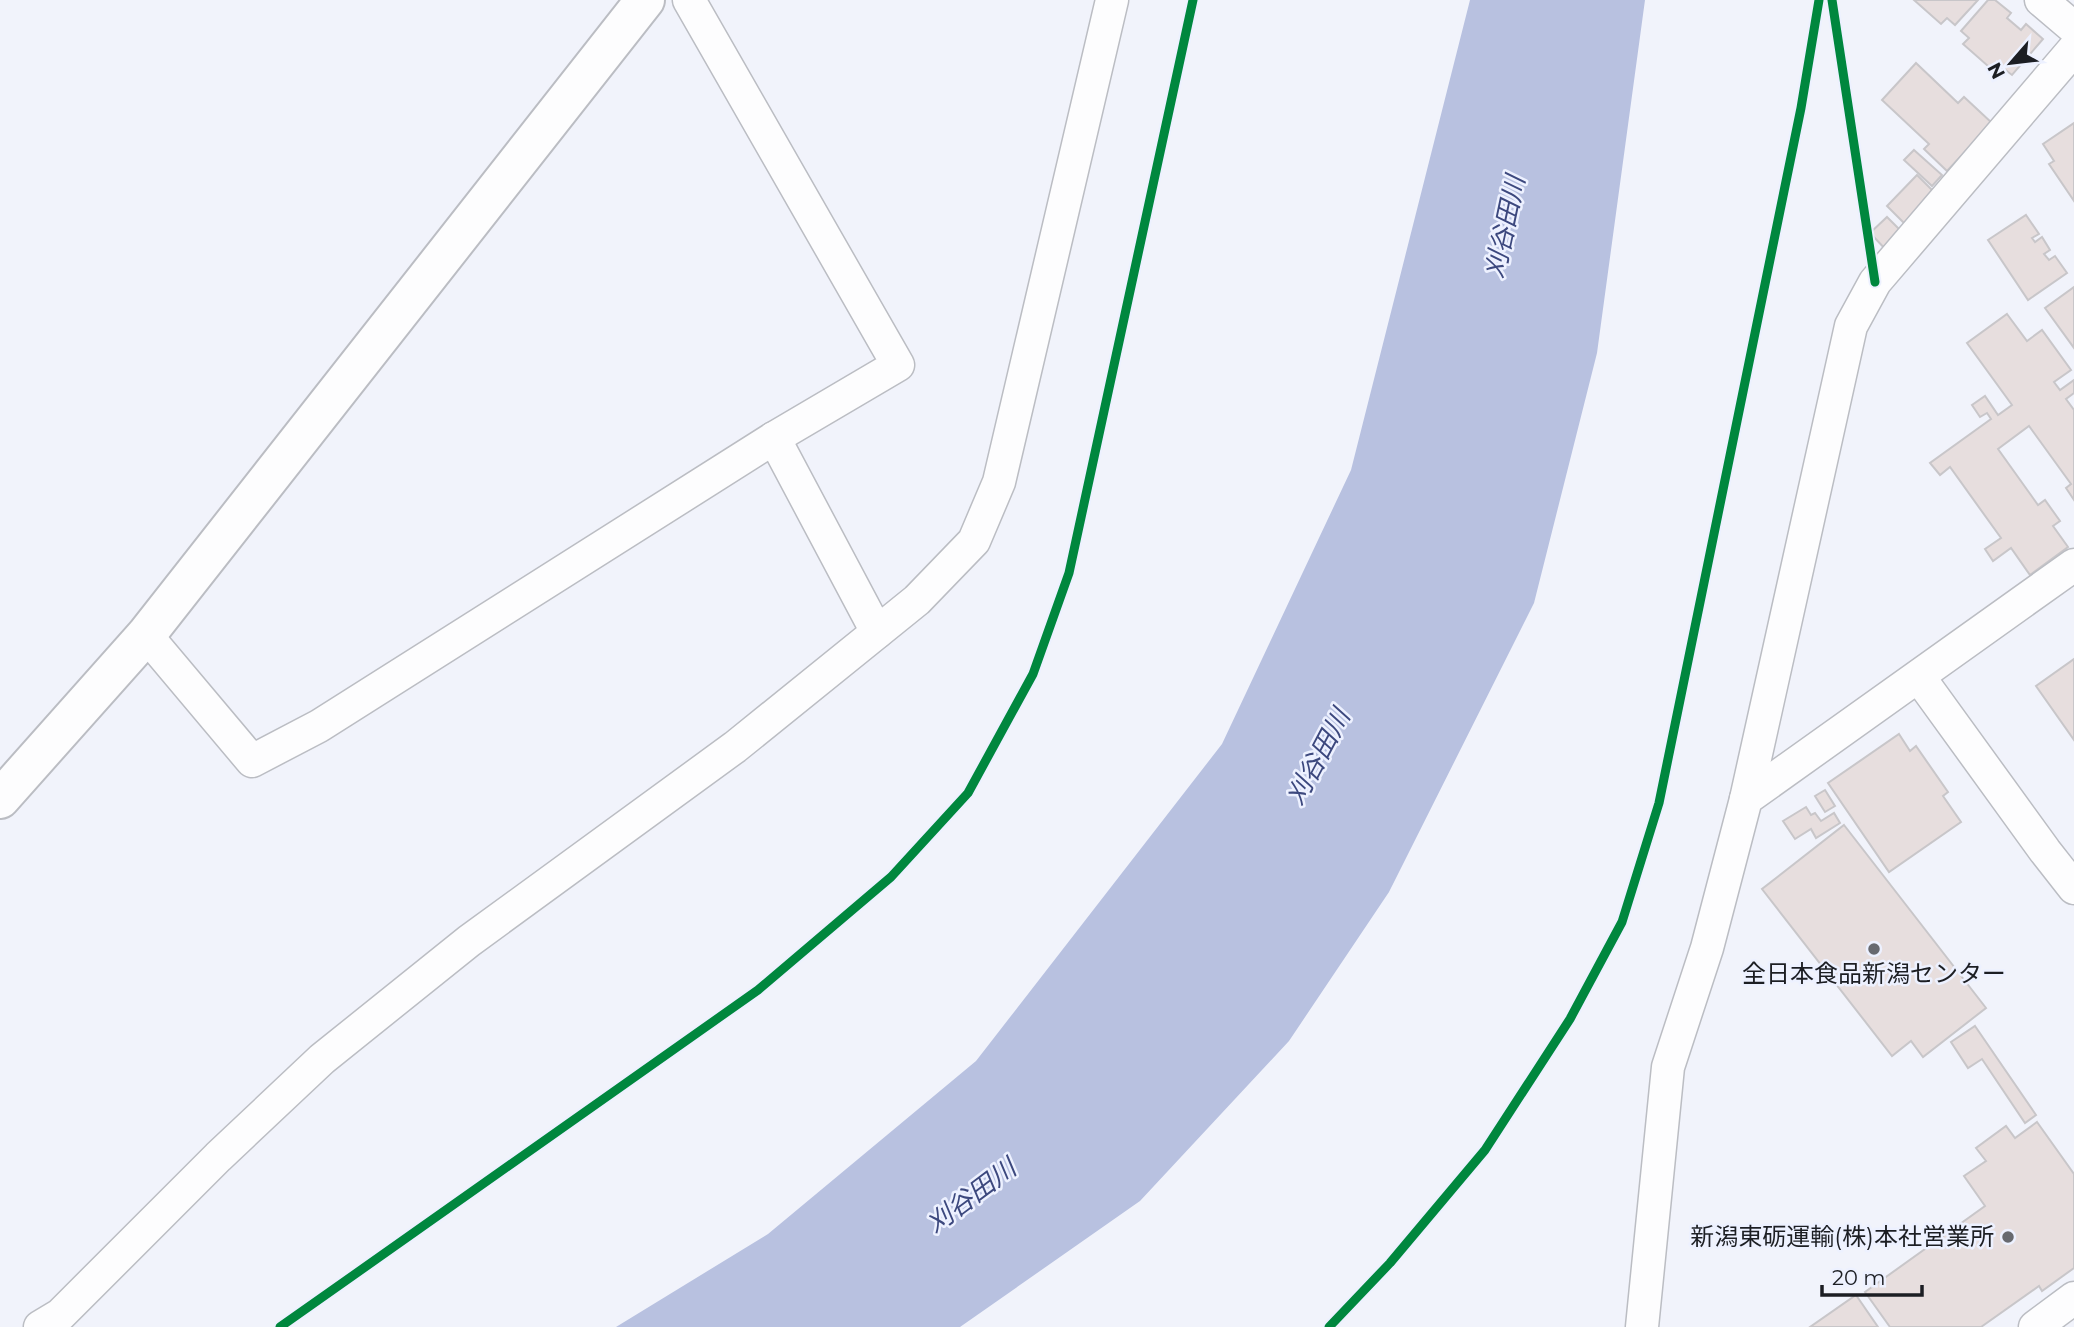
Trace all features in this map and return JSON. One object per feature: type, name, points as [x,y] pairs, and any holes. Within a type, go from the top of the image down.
[{"type":"street","points":[[0,799],[146,635],[645,0]]},
{"type":"street","points":[[146,635],[252,761],[319,726],[774,438],[898,365],[689,0]]},
{"type":"street","points":[[40,1327],[60,1315],[218,1157],[322,1059],[469,942],[735,747],[917,600],[974,541],[999,482],[1112,0]]},
{"type":"street","points":[[2041,0],[2074,28]]},
{"type":"street","points":[[1642,1327],[1668,1067],[1707,948],[1746,799],[1852,326],[1875,282],[2074,49]]},
{"type":"street","points":[[774,438],[877,632]]},
{"type":"street","points":[[1746,799],[2074,565]]},
{"type":"street","points":[[1919,677],[2074,888]]},
{"type":"street","points":[[2035,1327],[2074,1298]]},
{"type":"water","name":"刈谷田川","points":[[1470,0],[1645,0],[1597,353],[1534,603],[1389,892],[1289,1041],[1140,1201],[960,1327],[616,1327],[768,1234],[976,1061],[1222,744],[1351,470]]},
{"type":"building","points":[[1914,0],[1978,0],[1955,25],[1947,18],[1941,24]]},
{"type":"building","points":[[1988,0],[1995,0],[2011,13],[2007,18],[2021,30],[2026,24],[2043,39],[2012,75],[2003,68],[1997,74],[1963,44],[1969,38],[1961,31]]},
{"type":"building","points":[[1916,63],[1958,103],[1964,97],[1992,123],[1947,171],[1924,149],[1929,144],[1882,100]]},
{"type":"building","points":[[2074,123],[2074,201],[2049,164],[2054,161],[2043,144]]},
{"type":"building","points":[[1914,150],[1942,175],[1932,186],[1904,160]]},
{"type":"building","points":[[1917,175],[1943,201],[1912,231],[1887,206]]},
{"type":"building","points":[[2026,215],[2039,234],[2032,238],[2035,242],[2042,237],[2050,250],[2044,254],[2049,260],[2055,256],[2067,273],[2028,300],[1988,240]]},
{"type":"building","points":[[1887,217],[1907,237],[1890,254],[1870,233]]},
{"type":"building","points":[[2074,287],[2074,348],[2045,308]]},
{"type":"building","points":[[2007,314],[2027,341],[2042,330],[2071,370],[2054,382],[2060,390],[2074,380],[2074,393],[2066,399],[2074,410],[2074,500],[2066,488],[2071,484],[2029,426],[1998,449],[2038,505],[2045,500],[2060,521],[2053,526],[2068,547],[2030,575],[2011,548],[1993,561],[1985,549],[2001,538],[1950,467],[1940,475],[1930,463],[1991,419],[1987,413],[1980,417],[1972,405],[1985,396],[1998,415],[2012,405],[1967,343]]},
{"type":"building","points":[[2074,659],[2074,740],[2036,686]]},
{"type":"building","points":[[1899,734],[1910,751],[1916,746],[1948,792],[1943,796],[1961,822],[1889,872],[1828,783]]},
{"type":"building","points":[[1825,790],[1835,806],[1825,812],[1815,796]]},
{"type":"building","points":[[1806,807],[1811,815],[1815,813],[1821,821],[1834,813],[1840,823],[1816,838],[1811,829],[1795,839],[1783,821]]},
{"type":"building","name":"全日本食品新潟センター","points":[[1844,825],[1986,1008],[1923,1057],[1911,1041],[1892,1056],[1762,889]]},
{"type":"building","points":[[1975,1026],[2036,1115],[2025,1123],[1982,1059],[1968,1068],[1951,1042]]},
{"type":"building","name":"新潟東砺運輸(株)本社営業所","points":[[2037,1122],[2074,1174],[2074,1268],[2042,1291],[2039,1286],[1981,1327],[1890,1327],[1865,1292],[1985,1206],[1964,1176],[1986,1161],[1976,1148],[2006,1126],[2015,1138]]},
{"type":"building","points":[[1856,1295],[1878,1327],[1810,1327]]},
{"type":"cycle path","points":[[280,1327],[758,990],[891,877],[968,793],[1033,674],[1069,573],[1193,0]]},
{"type":"cycle path","points":[[1329,1327],[1390,1263],[1485,1150],[1570,1019],[1622,922],[1659,803],[1801,108],[1819,0]]},
{"type":"cycle path","points":[[1832,0],[1875,282]]},
{"type":"place","name":"全日本食品新潟センター","points":[[1874,949]]},
{"type":"place","name":"新潟東砺運輸(株)本社営業所","points":[[2008,1237]]}]
